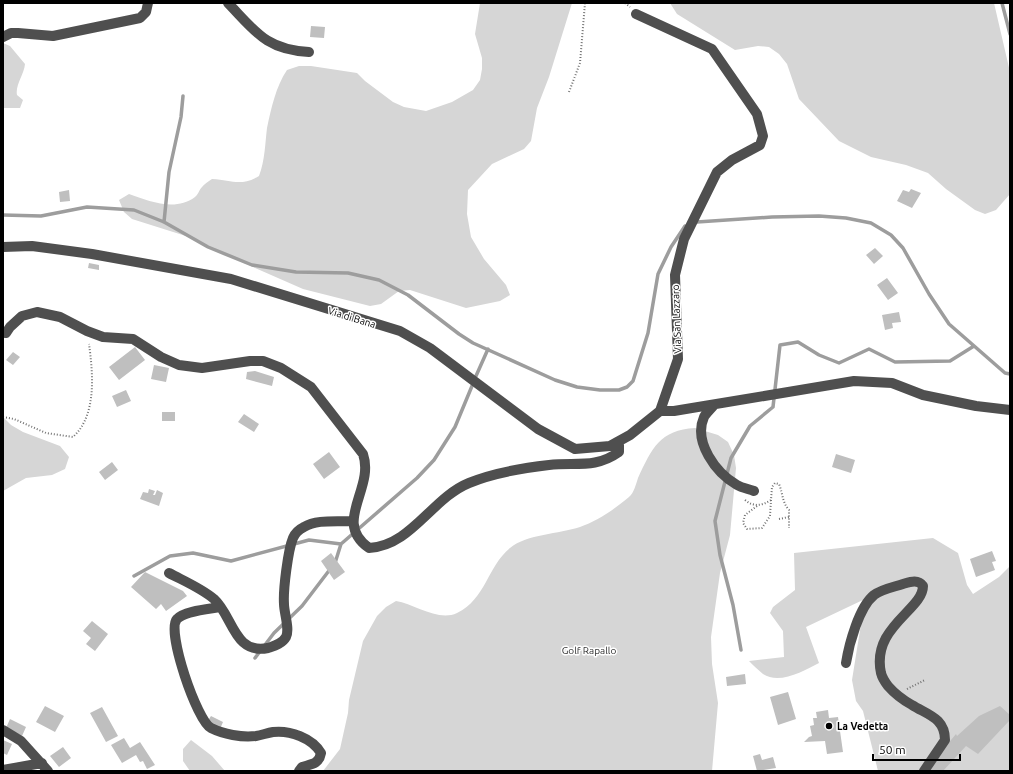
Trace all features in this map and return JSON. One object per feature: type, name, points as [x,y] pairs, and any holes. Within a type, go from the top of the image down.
[{"type":"street","points":[[3,37],[11,33],[53,36],[140,18],[146,12],[148,3]]},
{"type":"street","points":[[228,3],[246,24],[264,40],[283,48],[309,52]]},
{"type":"street","name":"Via San Lazzaro","points":[[636,14],[712,49],[757,114],[763,136],[760,145],[732,160],[717,172],[684,239],[675,275],[678,359],[660,411]]},
{"type":"street","name":"Via di Bana","points":[[3,247],[32,246],[92,254],[231,279],[392,329],[430,348],[538,430],[575,449],[610,446],[630,435],[660,411]]},
{"type":"street","points":[[6,333],[22,316],[37,312],[60,317],[103,337],[133,339],[161,357],[179,365],[202,368],[263,361],[281,368],[311,387],[357,445],[366,464],[362,491],[352,522],[355,533],[361,543],[369,548],[378,548],[400,538],[457,488],[495,475],[549,465],[595,464],[619,452],[619,441]]},
{"type":"street","points":[[660,411],[674,412],[854,382],[892,383],[923,394],[976,406],[1010,410]]},
{"type":"street","points":[[714,405],[704,417],[700,433],[703,447],[716,466],[736,485],[754,491]]},
{"type":"street","points":[[169,573],[194,586],[214,600],[220,607],[235,635],[253,649],[263,649],[280,643],[287,634],[283,602],[294,536],[302,528],[308,525],[327,522],[352,522]]},
{"type":"street","points":[[846,663],[849,645],[858,620],[875,594],[908,583],[916,581],[920,582],[922,586],[921,594],[900,618],[881,646],[879,659],[881,674],[896,695],[936,718],[943,727],[945,740],[924,771]]},
{"type":"street","points":[[220,607],[183,615],[177,618],[174,624],[173,632],[179,654],[198,710],[210,728],[222,732],[255,736],[274,732],[285,732],[304,738],[321,753],[320,760],[317,763],[302,767],[300,771]]},
{"type":"street","points":[[3,730],[21,741],[45,767]]},
{"type":"street","points":[[3,770],[45,767]]},
{"type":"path","points":[[569,92],[580,63],[584,3]]},
{"type":"path","points":[[3,417],[14,419],[46,433],[73,437],[82,430],[88,414],[91,392],[92,363],[88,331]]},
{"type":"path","points":[[771,500],[757,506],[745,515],[743,523],[747,529],[762,528],[770,516],[772,487],[775,483],[779,484],[782,491],[783,503],[789,510],[789,528]]},
{"type":"path","points":[[736,485],[746,502],[757,506]]},
{"type":"path","points":[[779,519],[789,517]]},
{"type":"path","points":[[896,695],[925,680]]},
{"type":"green space","points":[[480,3],[572,3],[549,77],[537,108],[531,141],[524,149],[492,164],[468,190],[467,214],[471,237],[484,259],[506,285],[510,295],[500,301],[466,308],[410,290],[399,291],[381,304],[370,306],[303,289],[210,248],[199,241],[132,219],[124,212],[119,200],[129,194],[162,204],[179,204],[195,197],[203,186],[212,179],[241,182],[259,176],[264,158],[267,128],[272,106],[277,90],[287,70],[299,66],[311,66],[357,73],[365,81],[393,102],[404,107],[426,111],[452,102],[473,90],[480,80],[482,69],[482,58],[475,34]]},
{"type":"green space","points":[[670,3],[994,3],[1010,72],[1010,194],[996,210],[985,214],[975,210],[946,189],[928,173],[906,165],[871,157],[839,141],[799,99],[787,64],[779,54],[769,47],[758,46],[735,50],[677,14]]},
{"type":"green space","points":[[3,43],[10,46],[25,64],[17,91],[17,95],[23,100],[20,108],[3,108]]},
{"type":"green space","points":[[3,417],[11,425],[23,432],[60,446],[69,457],[65,469],[52,475],[26,478],[3,491]]},
{"type":"green space","name":"Golf Rapallo","points":[[695,428],[718,435],[728,442],[734,455],[736,468],[730,535],[720,573],[711,637],[712,664],[718,703],[712,771],[323,771],[340,749],[348,713],[349,700],[363,641],[377,616],[386,607],[396,601],[434,614],[450,615],[457,613],[467,607],[474,600],[496,564],[510,548],[517,543],[534,537],[580,527],[606,514],[618,506],[634,491],[638,478],[648,458],[659,442],[673,432]]},
{"type":"green space","points":[[933,538],[958,553],[967,585],[973,594],[999,577],[1010,566],[1010,771],[878,771],[863,711],[856,701],[852,680],[865,599],[806,627],[819,663],[806,670],[791,676],[776,678],[769,677],[763,674],[749,661],[784,657],[783,631],[770,613],[773,607],[795,590],[794,553]]},
{"type":"green space","points":[[191,740],[212,756],[225,771],[190,771],[183,761],[183,749]]},
{"type":"building","points":[[311,26],[325,27],[324,38],[310,37]]},
{"type":"building","points":[[911,189],[921,193],[912,208],[897,201],[903,190],[909,192]]},
{"type":"building","points":[[69,190],[70,201],[60,202],[59,192]]},
{"type":"building","points":[[875,248],[883,256],[874,264],[866,255]]},
{"type":"building","points":[[89,263],[99,265],[99,270],[88,268]]},
{"type":"building","points":[[887,278],[898,293],[888,300],[877,285]]},
{"type":"building","points":[[899,312],[901,322],[892,323],[893,328],[885,330],[882,315]]},
{"type":"building","points":[[135,347],[145,360],[119,380],[109,367]]},
{"type":"building","points":[[13,352],[20,357],[13,365],[6,360]]},
{"type":"building","points":[[154,365],[169,368],[166,382],[151,379]]},
{"type":"building","points":[[255,371],[274,377],[272,386],[246,379],[247,372]]},
{"type":"building","points":[[126,390],[131,401],[117,407],[112,396]]},
{"type":"building","points":[[162,412],[175,412],[175,421],[162,421]]},
{"type":"building","points":[[244,414],[259,424],[254,432],[238,422]]},
{"type":"building","points":[[329,452],[340,467],[324,479],[313,464]]},
{"type":"building","points":[[836,454],[855,460],[851,473],[832,467]]},
{"type":"building","points":[[112,462],[118,470],[105,480],[99,472]]},
{"type":"building","points":[[149,489],[155,491],[153,495],[155,495],[157,490],[163,493],[159,506],[140,499],[143,492],[148,493]]},
{"type":"building","points":[[992,551],[996,561],[992,562],[995,570],[976,577],[970,559]]},
{"type":"building","points":[[331,553],[345,572],[334,580],[321,561]]},
{"type":"building","points":[[145,572],[183,591],[187,596],[166,611],[161,604],[156,609],[131,587]]},
{"type":"building","points":[[92,621],[108,634],[95,651],[86,644],[91,638],[83,631]]},
{"type":"building","points":[[745,674],[746,684],[727,686],[726,677]]},
{"type":"building","points":[[788,692],[796,719],[778,725],[770,697]]},
{"type":"building","points":[[45,706],[64,716],[55,732],[36,722]]},
{"type":"building","points":[[1000,706],[1010,715],[1010,720],[978,754],[966,746],[943,771],[926,770],[956,734],[957,736],[979,716]]},
{"type":"building","points":[[102,707],[118,736],[106,742],[90,713]]},
{"type":"building","points":[[828,710],[829,718],[838,717],[843,752],[827,754],[825,741],[804,742],[812,736],[810,726],[814,725],[813,718],[817,718],[816,712]]},
{"type":"building","points":[[211,716],[223,722],[220,729],[207,722]]},
{"type":"building","points":[[10,719],[26,727],[22,736],[6,728]]},
{"type":"building","points":[[124,738],[130,748],[140,742],[155,765],[147,769],[143,761],[140,762],[136,755],[122,763],[111,745]]},
{"type":"building","points":[[3,740],[12,744],[7,755],[3,753]]},
{"type":"building","points":[[63,747],[71,758],[59,767],[50,756]]},
{"type":"building","points":[[760,754],[762,760],[773,757],[776,768],[757,771],[753,756]]},
{"type":"waterway","points":[[1002,3],[1010,34]]},
{"type":"waterway","points":[[164,222],[169,172],[181,117],[183,96]]},
{"type":"waterway","points":[[3,215],[41,216],[87,207],[134,210],[164,222],[208,247],[252,265],[296,272],[348,273],[379,280],[408,295],[473,343],[555,380],[577,387],[600,390],[619,390],[627,387],[633,381],[648,333],[658,274],[671,247],[685,226]]},
{"type":"waterway","points":[[697,222],[772,217],[819,216],[846,218],[871,223],[891,235],[903,248],[929,294],[949,324],[1005,373],[1010,374]]},
{"type":"waterway","points":[[741,650],[733,605],[720,555],[715,521],[731,458],[750,426],[773,407],[780,345],[798,342],[819,355],[839,363],[869,349],[895,362],[950,361],[974,346]]},
{"type":"waterway","points":[[476,376],[488,349]]},
{"type":"waterway","points":[[335,563],[341,544],[417,478],[434,460],[455,427],[472,386]]},
{"type":"waterway","points":[[134,576],[170,556],[193,553],[231,561],[309,540],[341,544]]},
{"type":"waterway","points":[[255,658],[274,633],[302,606],[331,568]]},
{"type":"place","name":"La Vedetta","points":[[829,726]]}]
